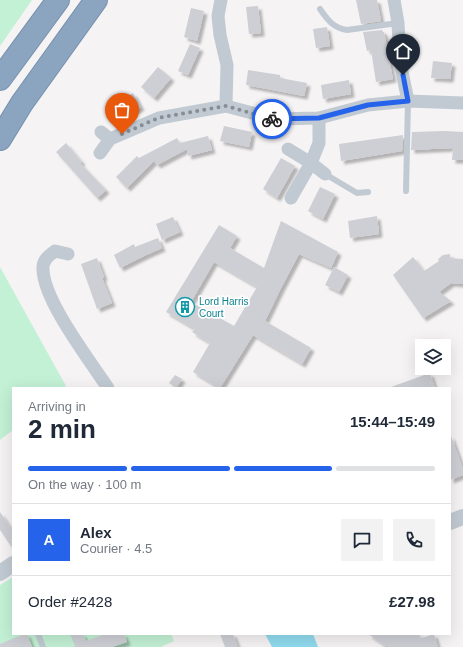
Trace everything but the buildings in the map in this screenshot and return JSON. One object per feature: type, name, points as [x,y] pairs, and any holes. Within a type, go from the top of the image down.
[{"type":"highway","points":[[0,79],[58,0]]},
{"type":"highway","points":[[0,139],[22,103],[96,0]]},
{"type":"street","points":[[221,0],[218,16],[220,35],[227,65],[226,106]]},
{"type":"street","points":[[394,0],[398,23],[400,62],[408,101]]},
{"type":"street","points":[[100,153],[106,136],[158,118],[226,106],[275,119],[319,118],[368,105],[408,101],[463,103]]},
{"type":"street","points":[[291,198],[311,163],[319,143],[319,118]]},
{"type":"street","points":[[288,149],[311,163],[325,174]]},
{"type":"street","points":[[68,254],[55,251],[46,258],[42,269],[45,284],[56,308],[107,387]]},
{"type":"street","points":[[451,522],[463,517]]},
{"type":"street","points":[[0,573],[12,565]]},
{"type":"lane","points":[[320,9],[330,24],[339,29],[347,30],[398,23]]},
{"type":"lane","points":[[406,191],[408,101]]},
{"type":"lane","points":[[325,174],[357,193],[368,192]]},
{"type":"lane","points":[[38,635],[43,647]]},
{"type":"green space","points":[[0,0],[32,0],[0,46]]},
{"type":"green space","points":[[0,267],[66,386],[12,387],[12,431],[0,440]]},
{"type":"green space","points":[[12,578],[12,635],[171,635],[174,641],[161,647],[0,647],[0,585]]},
{"type":"water","points":[[266,635],[313,635],[318,647],[272,647]]},
{"type":"way so far","points":[[122,134],[158,118],[226,106],[272,119]]},
{"type":"place","name":"Lord Harris Court","points":[[185,307]]},
{"type":"route","points":[[272,119],[319,118],[368,105],[408,101],[403,75]]}]
